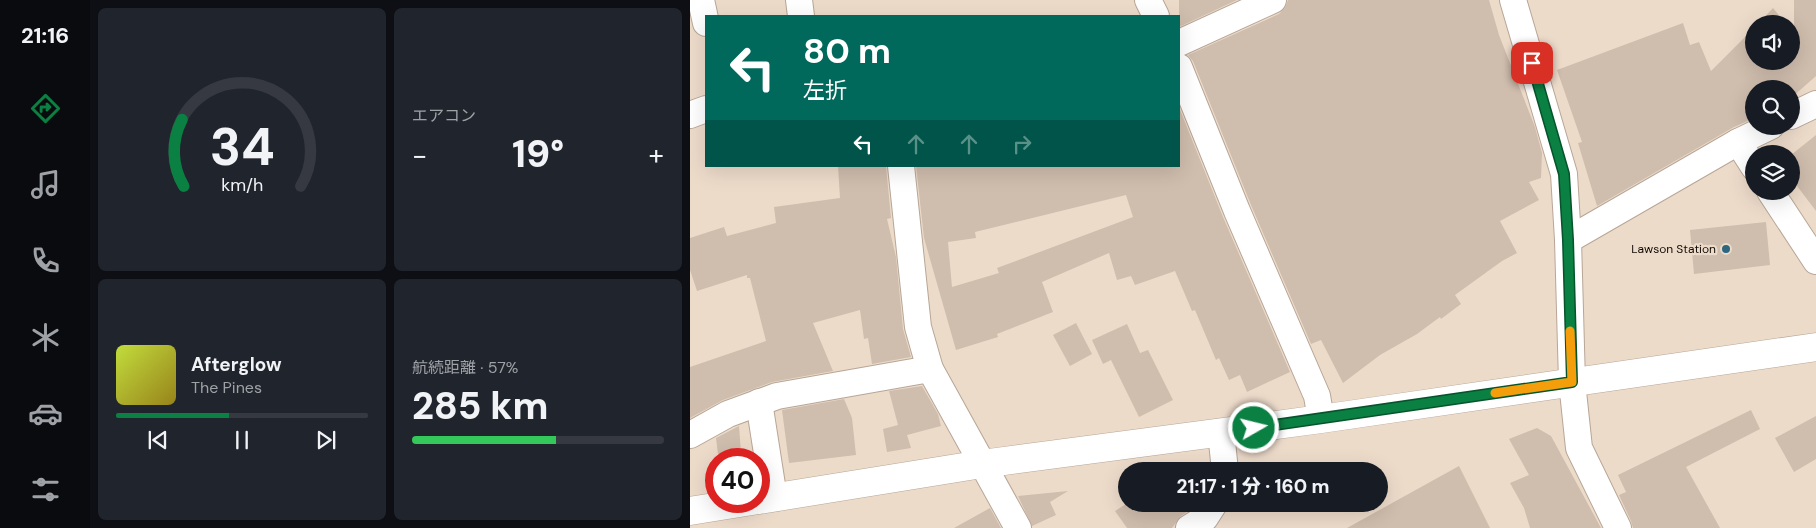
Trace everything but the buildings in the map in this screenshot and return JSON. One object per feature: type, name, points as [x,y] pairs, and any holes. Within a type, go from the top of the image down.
[{"type":"street","points":[[702,0],[705,17]]},
{"type":"street","points":[[799,0],[802,15]]},
{"type":"street","points":[[1148,0],[1156,15]]},
{"type":"street","points":[[1180,43],[1273,0]]},
{"type":"street","points":[[1512,0],[1564,174],[1572,382],[1579,448],[1618,528]]},
{"type":"street","points":[[1180,69],[1237,211],[1317,396],[1321,419]]},
{"type":"street","points":[[1800,112],[1816,104]]},
{"type":"street","points":[[690,114],[705,109]]},
{"type":"street","points":[[1568,240],[1752,135]]},
{"type":"street","points":[[1738,142],[1745,153]]},
{"type":"street","points":[[901,167],[918,327],[930,369],[1018,528]]},
{"type":"street","points":[[1776,200],[1816,262]]},
{"type":"street","points":[[770,499],[982,464],[1321,419],[1816,347]]},
{"type":"street","points":[[690,435],[728,414],[777,396],[930,369]]},
{"type":"street","points":[[759,402],[760,448]]},
{"type":"street","points":[[1221,432],[1224,462]]},
{"type":"street","points":[[690,512],[705,510]]},
{"type":"street","points":[[1190,528],[1205,518],[1209,512]]},
{"type":"slow traffic","points":[[1495,393],[1572,382],[1570,331]]},
{"type":"place","name":"Lawson Station","points":[[1726,249]]},
{"type":"route","points":[[1254,428],[1572,382],[1564,174],[1532,63]]}]
